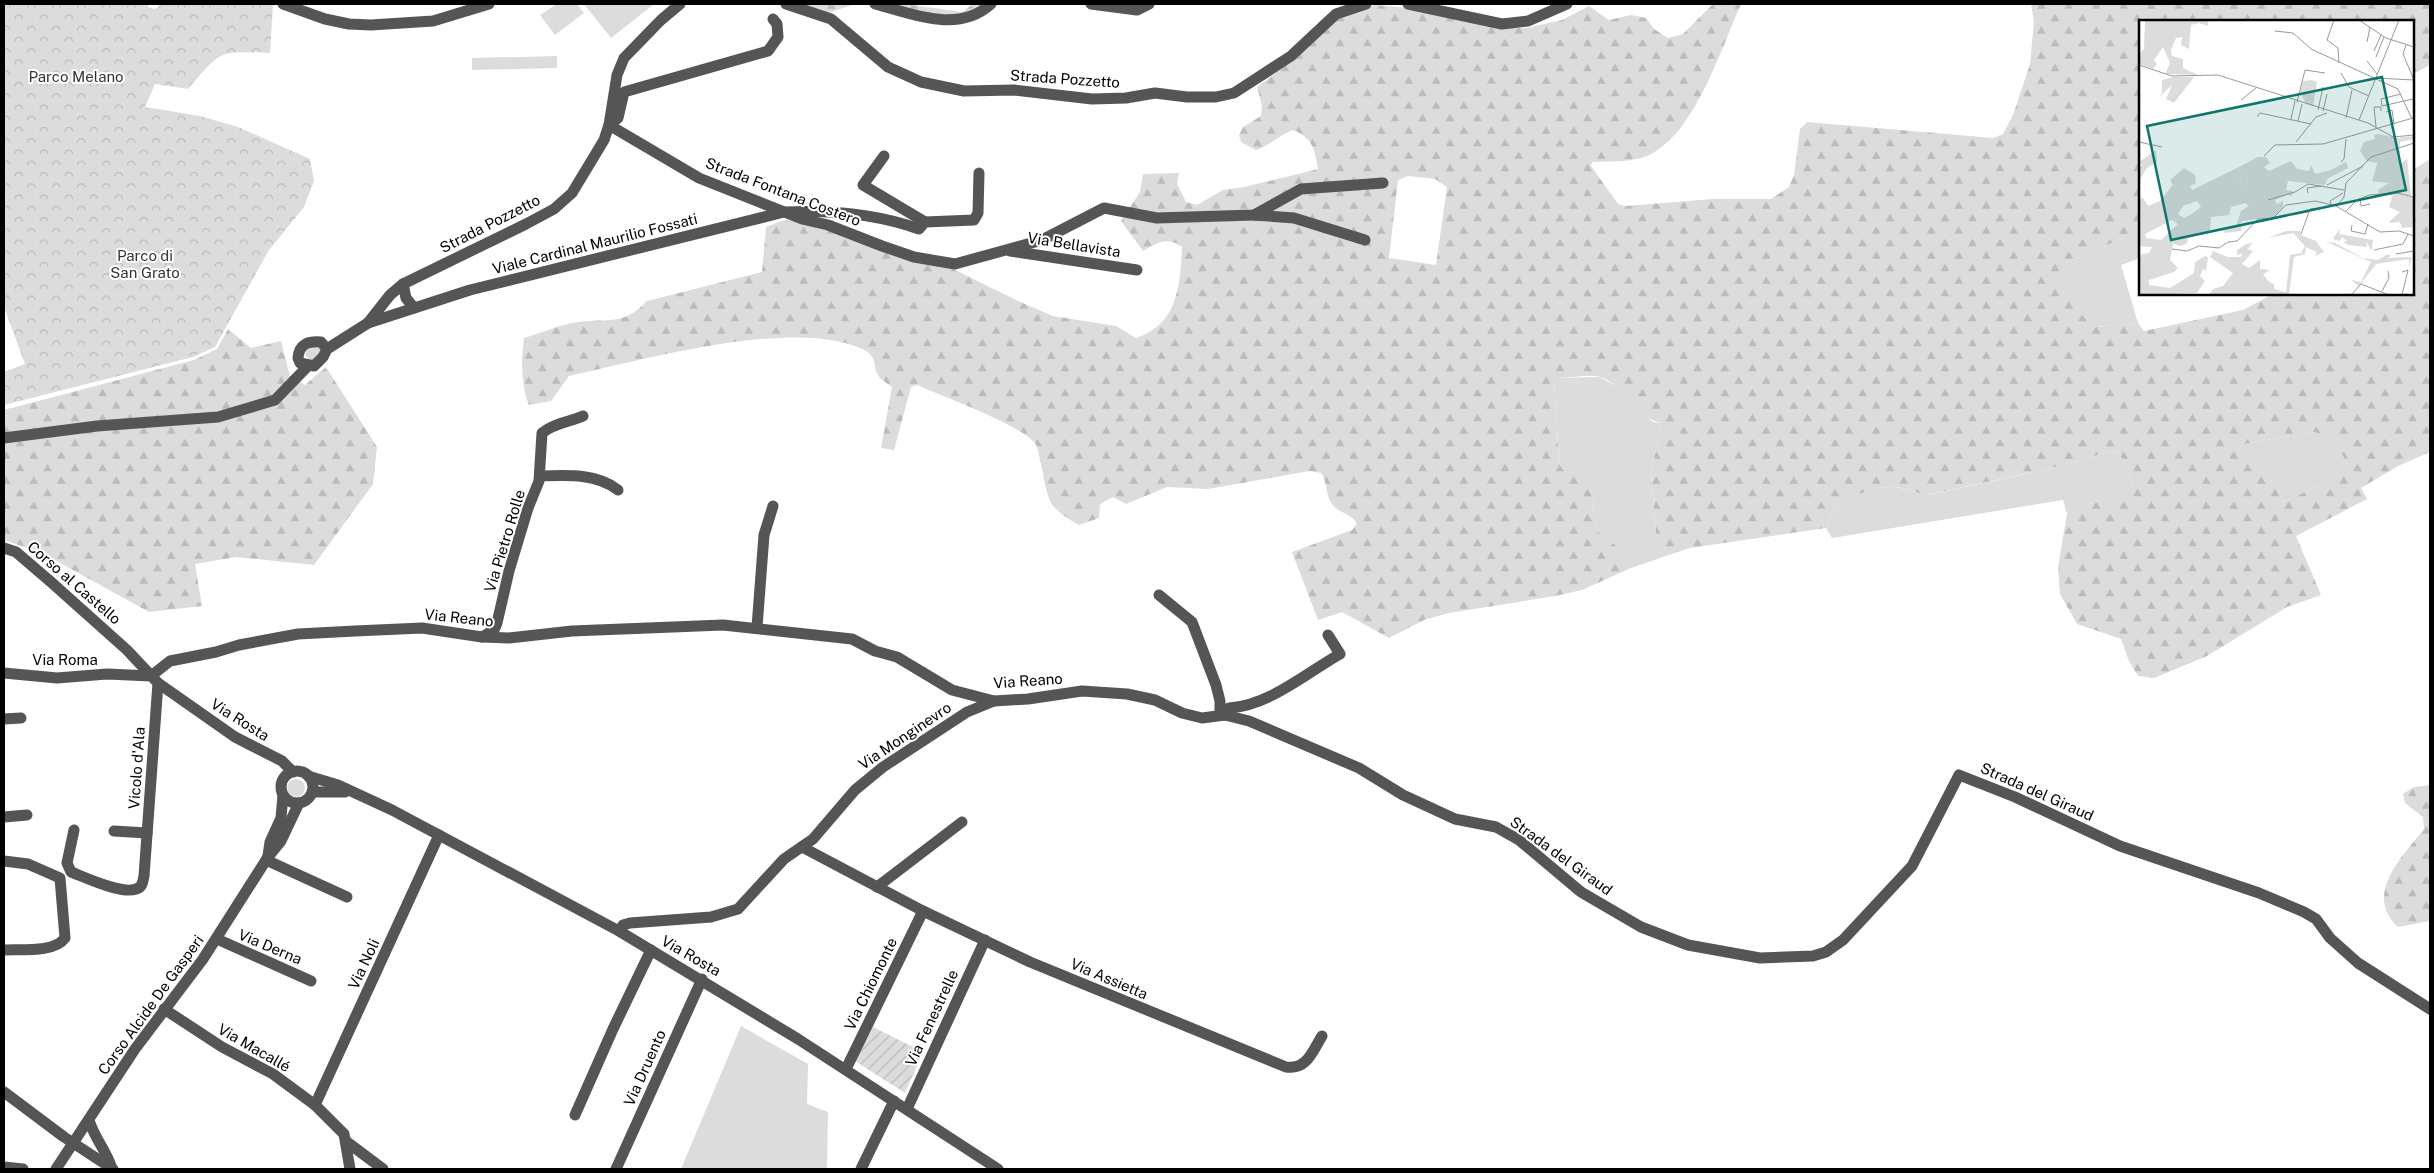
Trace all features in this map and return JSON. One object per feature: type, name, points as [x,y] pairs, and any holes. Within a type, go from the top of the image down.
[{"type":"street","points":[[283,4],[325,19],[349,24],[434,21],[466,8],[489,4]]},
{"type":"street","name":"Strada Pozzetto","points":[[368,323],[390,295],[403,284],[526,224],[554,208],[572,193],[592,161],[609,125],[617,75],[624,58],[661,20],[680,4]]},
{"type":"street","name":"Strada Pozzetto","points":[[786,4],[831,19],[888,67],[920,82],[964,91],[1014,90],[1092,99],[1126,98],[1155,93],[1187,97],[1216,97],[1234,93],[1291,56],[1336,14],[1366,4]]},
{"type":"street","points":[[875,4],[929,18],[954,20],[972,17],[991,4]]},
{"type":"street","points":[[1091,4],[1137,10],[1148,4]]},
{"type":"street","points":[[1408,4],[1420,5],[1502,24],[1528,21],[1567,4]]},
{"type":"street","name":"Strada Pozzetto","points":[[609,125],[618,118],[624,92],[768,51],[778,38],[777,24],[773,19]]},
{"type":"street","name":"Strada Fontana Costero","points":[[609,125],[699,178],[784,212],[828,225],[914,257],[955,264]]},
{"type":"street","points":[[884,156],[863,186],[925,222],[974,220],[978,213],[980,173]]},
{"type":"street","name":"Via Bellavista","points":[[1254,215],[1301,189],[1382,183]]},
{"type":"street","name":"Via Bellavista","points":[[955,264],[1042,240],[1104,208],[1157,218],[1254,215],[1294,218],[1365,240]]},
{"type":"street","points":[[784,212],[805,211],[892,220],[919,229],[925,222]]},
{"type":"street","name":"Viale Cardinal Maurilio Fossati","points":[[368,323],[504,282],[784,212]]},
{"type":"street","name":"Via Bellavista","points":[[1006,250],[1137,270]]},
{"type":"street","points":[[403,284],[406,298],[414,308]]},
{"type":"street","points":[[326,349],[321,342],[310,341],[303,345],[298,358],[300,363],[314,366],[326,349],[368,323]]},
{"type":"street","points":[[4,438],[97,426],[218,416],[275,400],[308,366]]},
{"type":"street","name":"Via Pietro Rolle","points":[[482,637],[494,630],[498,623],[509,571],[540,476],[542,433],[550,426],[570,422],[583,416]]},
{"type":"street","name":"Via Pietro Rolle","points":[[540,476],[589,478],[607,481],[618,490]]},
{"type":"street","points":[[757,627],[764,535],[772,506]]},
{"type":"street","name":"Corso al Castello","points":[[4,548],[21,556],[122,645],[154,680]]},
{"type":"street","points":[[1159,595],[1192,622],[1216,685],[1223,715]]},
{"type":"street","name":"Via Reano","points":[[154,680],[161,666],[170,661],[298,634],[422,628],[482,637],[509,638],[572,631],[723,625],[757,627],[852,640],[875,651],[897,657],[952,690],[994,701],[1028,700],[1082,692],[1127,694],[1155,700],[1182,713],[1202,718],[1223,715],[1229,708],[1246,707],[1272,697],[1286,686],[1340,654],[1328,635]]},
{"type":"street","name":"Via Roma","points":[[4,673],[57,678],[126,675],[154,680]]},
{"type":"street","name":"Via Rosta","points":[[154,680],[235,737],[287,764],[293,772]]},
{"type":"street","name":"Vicolo d'Ala","points":[[74,830],[68,868],[108,886],[125,890],[138,889],[142,885],[156,706],[154,680]]},
{"type":"street","name":"Via Monginevro","points":[[619,931],[623,925],[630,922],[713,916],[729,913],[745,902],[784,859],[812,839],[854,790],[883,767],[967,712],[994,701]]},
{"type":"street","name":"Strada del Giraud","points":[[1223,715],[1250,721],[1359,768],[1403,795],[1455,819],[1496,828],[1519,840],[1580,892],[1622,917],[1672,940],[1729,954],[1760,958],[1813,956],[1826,952],[1843,940],[1912,866],[1959,775],[2015,797],[2120,846],[2260,894],[2304,912],[2316,918],[2330,938],[2371,972],[2430,1009]]},
{"type":"street","points":[[4,719],[21,718]]},
{"type":"street","points":[[293,772],[304,773],[308,776],[311,781],[312,792],[307,799],[299,803],[290,802],[283,795],[282,781],[293,772]]},
{"type":"street","name":"Via Rosta","points":[[308,776],[338,785],[439,835],[619,931],[702,979],[846,1069],[998,1169]]},
{"type":"street","name":"Via Rosta","points":[[312,792],[336,790],[355,794]]},
{"type":"street","name":"Corso Alcide De Gasperi","points":[[267,859],[270,842],[281,818],[283,795]]},
{"type":"street","name":"Corso Alcide De Gasperi","points":[[56,1169],[164,1009],[217,939],[267,859],[281,841],[299,803]]},
{"type":"street","points":[[4,817],[27,815]]},
{"type":"street","points":[[877,887],[962,822]]},
{"type":"street","name":"Vicolo d'Ala","points":[[114,831],[147,833]]},
{"type":"street","name":"Via Noli","points":[[315,1105],[439,835]]},
{"type":"street","name":"Via Assietta","points":[[802,847],[923,911],[985,940],[1114,997],[1286,1067],[1296,1069],[1305,1064],[1322,1036]]},
{"type":"street","points":[[267,859],[347,897]]},
{"type":"street","points":[[4,861],[28,864],[60,878],[65,924],[65,938],[62,942],[52,947],[4,950]]},
{"type":"street","name":"Via Chiomonte","points":[[846,1069],[923,911]]},
{"type":"street","name":"Via Derna","points":[[217,939],[311,981]]},
{"type":"street","name":"Via Fenestrelle","points":[[907,1109],[985,940]]},
{"type":"street","points":[[575,1115],[651,950]]},
{"type":"street","name":"Via Druento","points":[[616,1169],[702,979]]},
{"type":"street","name":"Via Macallé","points":[[164,1009],[222,1047],[273,1074],[315,1105],[344,1134],[347,1142],[383,1169]]},
{"type":"street","points":[[4,1092],[73,1143],[113,1169]]},
{"type":"street","points":[[861,1169],[894,1101]]},
{"type":"street","points":[[89,1120],[94,1136],[109,1156],[113,1169]]},
{"type":"street","points":[[347,1142],[347,1161],[350,1169]]},
{"type":"street","points":[[4,1167],[23,1169]]},
{"type":"green space","name":"Parco di San Grato","points":[[4,4],[148,4],[148,7],[155,9],[161,4],[273,4],[270,53],[240,52],[222,55],[208,66],[188,89],[155,84],[145,107],[200,116],[238,127],[310,159],[314,181],[304,207],[269,250],[215,347],[193,357],[4,405],[4,372],[25,364],[4,307]]},
{"type":"green space","points":[[557,4],[577,4],[584,13],[555,35],[540,15]]},
{"type":"green space","points":[[584,4],[654,4],[611,38]]},
{"type":"green space","points":[[800,4],[855,4],[828,13]]},
{"type":"green space","points":[[887,4],[905,4],[962,12],[973,4],[985,4],[973,13],[944,16]]},
{"type":"green space","points":[[1713,4],[1741,4],[1706,86],[1682,126],[1668,142],[1653,153],[1639,158],[1623,161],[1592,162],[1591,166],[1618,204],[1625,206],[1713,199],[1771,199],[1789,187],[1794,175],[1800,129],[1807,122],[1993,138],[2003,134],[2013,115],[2030,64],[2034,22],[2031,4],[2430,4],[2430,65],[2414,73],[2414,20],[2139,20],[2139,230],[2065,264],[2061,271],[2073,302],[2083,316],[2095,327],[2138,323],[2144,331],[2243,310],[2271,295],[2414,295],[2414,169],[2430,159],[2430,452],[2398,466],[2361,488],[2367,499],[2296,536],[2321,595],[2287,607],[2207,656],[2154,678],[2138,676],[2129,661],[2121,639],[2077,624],[2060,594],[2058,567],[2067,514],[2078,507],[2131,494],[2134,488],[2119,452],[2112,451],[2044,470],[1926,495],[1897,487],[1877,488],[1851,497],[1832,512],[1826,528],[1690,548],[1669,555],[1656,533],[1651,472],[1662,423],[1645,415],[1617,387],[1601,377],[1554,378],[1559,463],[1564,471],[1577,474],[1590,483],[1594,496],[1593,519],[1599,533],[1619,548],[1631,568],[1582,590],[1449,613],[1424,620],[1389,638],[1342,612],[1318,620],[1292,552],[1352,530],[1357,524],[1352,518],[1332,504],[1321,473],[1310,471],[1208,489],[1167,487],[1126,504],[1113,497],[1100,504],[1099,518],[1079,525],[1068,519],[1054,507],[1047,493],[1038,449],[1029,438],[1017,429],[917,385],[911,387],[894,450],[881,448],[892,387],[877,374],[873,358],[870,354],[860,348],[830,340],[796,337],[757,339],[676,352],[569,376],[551,401],[529,405],[526,397],[522,372],[524,338],[572,323],[623,318],[647,301],[762,272],[766,227],[784,220],[800,222],[951,268],[1053,316],[1116,326],[1136,338],[1150,332],[1161,323],[1174,302],[1180,276],[1182,247],[1167,241],[1158,243],[1143,251],[1121,221],[1140,192],[1143,174],[1179,173],[1177,184],[1186,202],[1197,205],[1223,190],[1244,187],[1318,169],[1312,145],[1300,133],[1293,130],[1256,150],[1241,142],[1239,135],[1243,127],[1261,116],[1262,105],[1257,87],[1293,60],[1338,17],[1375,5],[1422,9],[1500,28],[1526,28],[1562,20],[1589,6],[1609,20],[1631,15],[1646,18],[1654,29],[1668,38],[1683,34]],"holes":[[[1408,176],[1435,179],[1447,187],[1436,265],[1389,258],[1398,180]],[[2314,432],[2321,434],[2341,452],[2351,470],[2284,502],[2275,485],[2238,448],[2244,444]]]},
{"type":"green space","points":[[557,56],[557,68],[472,70],[472,58]]},
{"type":"green space","points":[[2139,230],[2139,258],[2121,265],[2138,323],[2095,327],[2083,316],[2073,302],[2060,271],[2065,264]]},
{"type":"green space","points":[[228,329],[251,348],[281,341],[290,376],[305,385],[326,367],[377,447],[373,484],[314,565],[236,557],[195,564],[202,606],[149,612],[42,553],[4,540],[4,410],[194,360],[217,349]]},
{"type":"green space","points":[[318,344],[323,356],[311,361],[306,356],[306,350]]},
{"type":"green space","points":[[1600,377],[1616,386],[1653,422],[1662,423],[1651,472],[1656,533],[1669,555],[1631,568],[1618,548],[1599,533],[1593,519],[1594,496],[1576,474],[1564,471],[1559,462],[1554,378]]},
{"type":"green space","points":[[2314,432],[2321,434],[2337,447],[2351,470],[2284,502],[2275,485],[2238,448],[2244,444]]},
{"type":"green space","points":[[2112,451],[2119,452],[2134,488],[2131,495],[2078,507],[2067,514],[2063,500],[1832,538],[1826,528],[1832,512],[1851,497],[1877,488],[1896,487],[1927,495],[2044,470]]},
{"type":"green space","points":[[296,779],[302,782],[305,788],[302,794],[296,797],[290,794],[287,788],[290,782]]},
{"type":"green space","points":[[2430,785],[2430,921],[2398,927],[2388,914],[2384,902],[2385,889],[2397,863],[2424,829],[2423,817],[2405,803],[2403,794],[2414,787]]},
{"type":"green space","points":[[741,1026],[808,1064],[807,1104],[828,1112],[827,1169],[681,1169]]},
{"type":"green space","points":[[873,1027],[923,1052],[905,1093],[855,1061]]},
{"type":"park label","name":"Parco Melano","points":[[76,77]]}]
